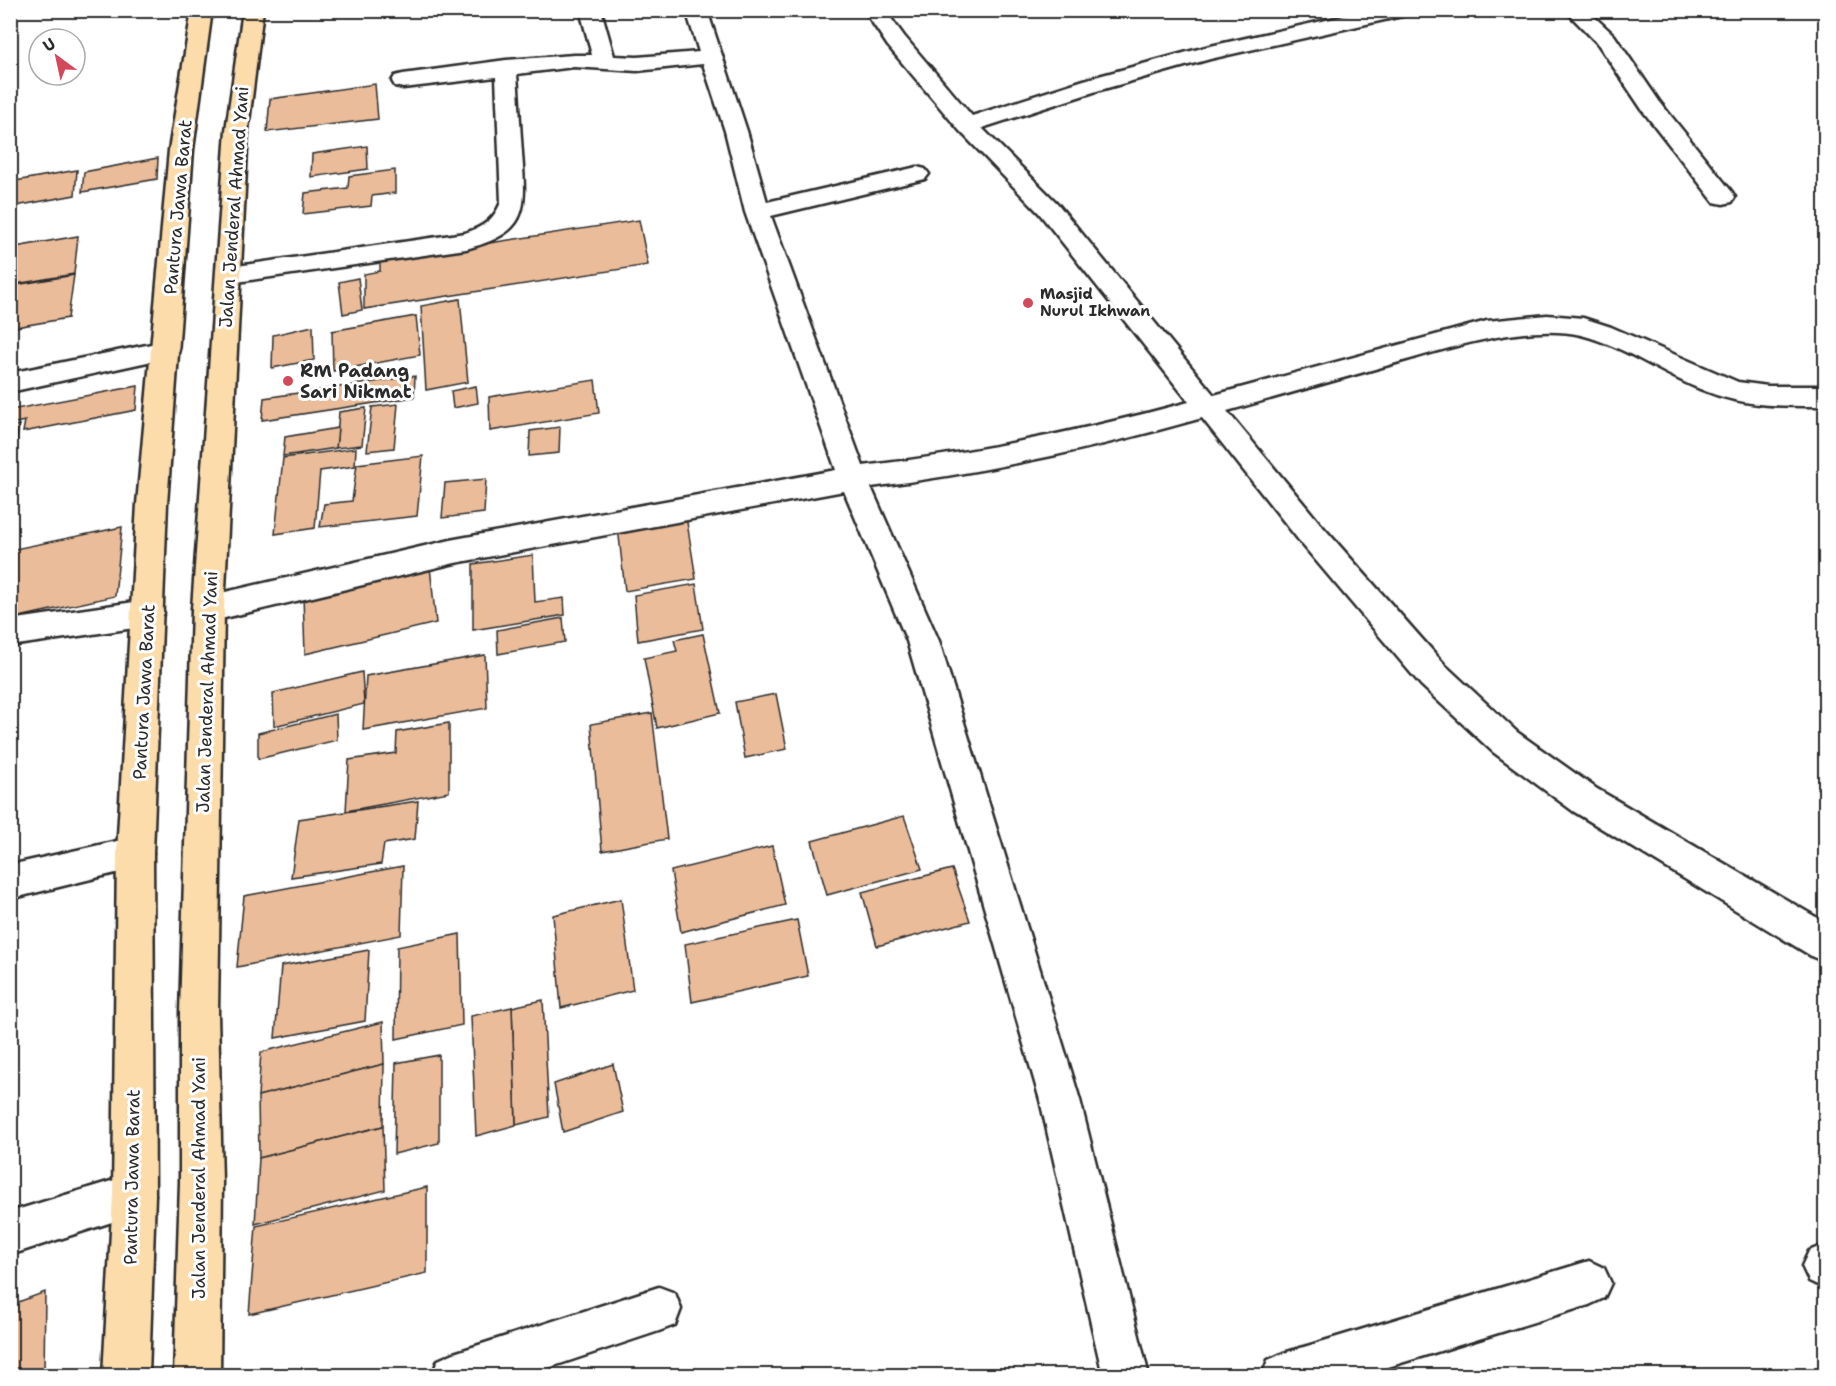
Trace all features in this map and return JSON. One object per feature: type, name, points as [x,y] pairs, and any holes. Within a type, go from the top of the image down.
[{"type":"highway","name":"Pantura Jawa Barat","points":[[126,1376],[134,1195],[135,853],[152,504],[181,150],[202,10]]},
{"type":"highway","name":"Jalan Jenderal Ahmad Yani","points":[[197,1376],[201,1182],[200,1001],[207,609],[217,432],[230,275],[237,130],[253,10]]},
{"type":"street","points":[[590,10],[604,60]]},
{"type":"street","points":[[696,10],[736,131],[757,212],[808,348],[853,478],[923,641],[1060,1100],[1126,1376]]},
{"type":"street","points":[[874,10],[896,41],[967,125],[1048,208],[1312,535],[1433,675],[1505,742],[1585,800],[1826,944]]},
{"type":"street","points":[[967,125],[1092,85],[1206,53],[1402,10]]},
{"type":"street","points":[[1575,10],[1606,40],[1651,106],[1723,197]]},
{"type":"street","points":[[403,81],[506,67],[604,60],[637,64],[712,57]]},
{"type":"street","points":[[230,275],[466,241],[496,229],[508,216],[513,202],[506,67]]},
{"type":"street","points":[[757,212],[918,174]]},
{"type":"street","points":[[207,609],[455,551],[853,478],[901,474],[998,458],[1120,432],[1436,342],[1487,330],[1548,323],[1581,327],[1603,334],[1692,376],[1736,392],[1776,397],[1826,396]]},
{"type":"street","points":[[10,383],[166,350]]},
{"type":"street","points":[[10,633],[148,613]]},
{"type":"street","points":[[10,882],[135,853]]},
{"type":"street","points":[[10,1234],[134,1195]]},
{"type":"street","points":[[1284,1376],[1589,1283]]},
{"type":"street","points":[[454,1376],[659,1309]]},
{"type":"building","points":[[375,84],[378,119],[267,132],[270,99]]},
{"type":"building","points":[[367,146],[368,169],[311,177],[312,154]]},
{"type":"building","points":[[158,158],[157,179],[82,192],[84,172]]},
{"type":"building","points":[[77,170],[75,195],[10,207],[10,182]]},
{"type":"building","points":[[395,170],[395,193],[372,196],[371,206],[303,214],[305,193],[348,188],[349,176]]},
{"type":"building","points":[[639,220],[648,265],[364,309],[364,274],[380,271],[380,260]]},
{"type":"building","points":[[78,236],[74,274],[10,285],[10,248]]},
{"type":"building","points":[[74,275],[68,318],[10,328],[10,286]]},
{"type":"building","points":[[358,278],[362,310],[343,314],[339,282]]},
{"type":"building","points":[[460,299],[468,382],[426,390],[421,306]]},
{"type":"building","points":[[416,316],[420,355],[333,371],[332,331]]},
{"type":"building","points":[[313,326],[314,360],[272,368],[273,335]]},
{"type":"building","points":[[415,376],[414,397],[262,420],[264,398]]},
{"type":"building","points":[[595,380],[599,413],[490,431],[489,397]]},
{"type":"building","points":[[138,386],[136,410],[23,432],[25,421],[10,424],[10,410]]},
{"type":"building","points":[[476,386],[478,403],[453,408],[451,391]]},
{"type":"building","points":[[398,404],[394,448],[367,451],[372,407]]},
{"type":"building","points":[[366,408],[362,445],[336,448],[339,412]]},
{"type":"building","points":[[19,425],[14,459],[10,459],[10,427]]},
{"type":"building","points":[[560,427],[559,453],[529,456],[530,431]]},
{"type":"building","points":[[338,428],[336,448],[283,456],[285,437]]},
{"type":"building","points":[[356,448],[355,466],[320,471],[315,528],[275,534],[283,458]]},
{"type":"building","points":[[423,456],[417,516],[320,527],[324,504],[352,501],[357,464]]},
{"type":"building","points":[[486,479],[484,513],[442,518],[445,483]]},
{"type":"building","points":[[686,516],[696,579],[625,591],[618,527]]},
{"type":"building","points":[[122,527],[115,596],[10,619],[10,550]]},
{"type":"building","points":[[533,555],[535,602],[564,598],[565,615],[473,630],[473,564]]},
{"type":"building","points":[[430,567],[436,623],[305,654],[303,596]]},
{"type":"building","points":[[696,584],[703,629],[638,641],[634,595]]},
{"type":"building","points":[[563,618],[565,642],[498,654],[497,630]]},
{"type":"building","points":[[703,634],[720,713],[657,728],[644,658],[677,651],[674,640]]},
{"type":"building","points":[[485,655],[487,708],[363,730],[366,676]]},
{"type":"building","points":[[362,672],[364,704],[274,726],[273,693]]},
{"type":"building","points":[[776,694],[787,749],[745,758],[735,702]]},
{"type":"building","points":[[652,713],[667,839],[602,851],[591,724]]},
{"type":"building","points":[[336,714],[337,740],[258,759],[258,733]]},
{"type":"building","points":[[449,723],[449,792],[346,811],[349,760],[396,753],[397,732]]},
{"type":"building","points":[[418,801],[415,839],[384,844],[381,864],[291,877],[299,819]]},
{"type":"building","points":[[904,816],[922,869],[827,895],[812,841]]},
{"type":"building","points":[[772,846],[785,905],[681,932],[671,871]]},
{"type":"building","points":[[403,866],[401,935],[237,967],[244,896]]},
{"type":"building","points":[[952,869],[970,921],[877,946],[862,892]]},
{"type":"building","points":[[621,899],[633,990],[561,1008],[553,915]]},
{"type":"building","points":[[797,920],[808,976],[692,1002],[685,944]]},
{"type":"building","points":[[460,934],[462,1025],[396,1039],[397,947]]},
{"type":"building","points":[[369,950],[365,1021],[275,1038],[281,966]]},
{"type":"building","points":[[543,1000],[549,1117],[516,1125],[512,1007]]},
{"type":"building","points":[[512,1007],[516,1125],[476,1136],[471,1016]]},
{"type":"building","points":[[383,1022],[384,1064],[258,1096],[261,1052]]},
{"type":"building","points":[[439,1055],[439,1143],[394,1154],[396,1063]]},
{"type":"building","points":[[384,1064],[383,1126],[259,1158],[258,1096]]},
{"type":"building","points":[[613,1064],[623,1112],[563,1132],[554,1084]]},
{"type":"building","points":[[383,1126],[385,1190],[255,1224],[259,1158]]},
{"type":"building","points":[[427,1187],[427,1273],[249,1314],[256,1226]]},
{"type":"building","points":[[45,1292],[44,1376],[10,1376],[10,1305]]},
{"type":"place","name":"Masjid Nurul Ikhwan","points":[[1028,303]]},
{"type":"place","name":"RM Padang Sari Nikmat","points":[[288,381]]}]
